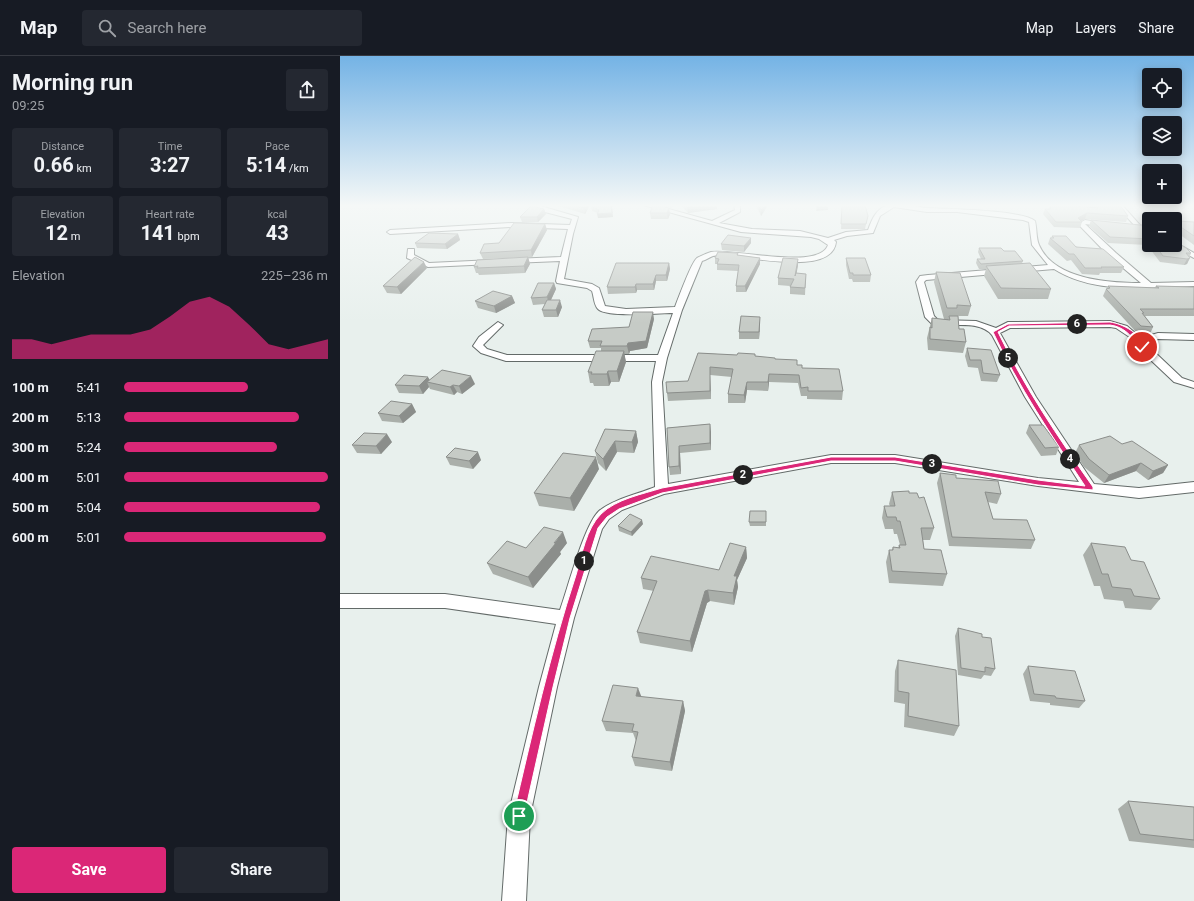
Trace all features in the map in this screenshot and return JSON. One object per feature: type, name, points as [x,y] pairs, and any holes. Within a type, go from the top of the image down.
[{"type":"street","points":[[567,244],[560,281],[589,286],[596,290],[600,305],[603,309],[618,311],[678,310]]},
{"type":"street","points":[[662,490],[657,382],[662,358],[678,310],[699,260],[703,256],[725,254],[800,260],[822,256],[832,247],[832,244]]},
{"type":"street","points":[[1036,244],[1055,267],[1073,276],[1089,281],[1118,284],[1194,284]]},
{"type":"street","points":[[1102,244],[1148,284]]},
{"type":"street","points":[[1182,248],[1194,256]]},
{"type":"street","points":[[411,250],[410,256],[428,265],[564,259]]},
{"type":"street","points":[[1055,267],[928,277],[923,278],[920,282],[930,317],[935,322],[981,324],[990,327],[995,332],[1005,353],[1034,404],[1091,489]]},
{"type":"street","points":[[498,325],[482,339],[478,346],[484,352],[506,358],[662,358]]},
{"type":"street","points":[[995,332],[1008,325],[1120,325],[1131,331],[1141,343],[1142,347],[1178,380],[1194,385]]},
{"type":"street","points":[[1141,343],[1144,339],[1151,336],[1194,337]]},
{"type":"street","points":[[514,901],[519,816],[548,687],[566,618],[595,527],[604,515],[617,507],[662,490],[831,459],[895,459],[1038,482],[1091,489],[1139,493],[1194,487]]},
{"type":"street","points":[[340,601],[445,601],[566,618]]},
{"type":"building","points":[[484,244],[534,244],[531,250],[480,253]]},
{"type":"building","points":[[726,244],[745,244],[744,246]]},
{"type":"building","points":[[1058,244],[1074,244],[1076,247],[1103,249],[1124,267],[1085,268],[1074,254],[1069,254]]},
{"type":"building","points":[[1182,246],[1191,253],[1186,253],[1190,258],[1187,259],[1163,256],[1160,252],[1182,252]]},
{"type":"building","points":[[979,248],[1001,248],[1004,251],[1015,251],[1023,261],[981,264],[977,259],[985,259]]},
{"type":"building","points":[[718,252],[738,253],[737,255],[760,258],[745,286],[736,286],[739,265],[717,264],[719,259],[715,258]]},
{"type":"building","points":[[415,257],[424,262],[397,287],[383,286]]},
{"type":"building","points":[[528,257],[524,266],[474,267],[477,260]]},
{"type":"building","points":[[783,258],[798,259],[795,276],[796,273],[806,274],[805,288],[790,287],[794,279],[778,278]]},
{"type":"building","points":[[846,258],[865,258],[871,275],[853,275],[853,273],[850,273]]},
{"type":"building","points":[[616,263],[669,263],[666,275],[656,275],[653,284],[636,284],[635,287],[607,287]]},
{"type":"building","points":[[1030,263],[1051,289],[1001,288],[986,266]]},
{"type":"building","points":[[936,272],[960,273],[971,306],[957,305],[957,308],[947,308]]},
{"type":"building","points":[[538,283],[554,283],[547,297],[531,298]]},
{"type":"building","points":[[1108,286],[1159,288],[1156,286],[1194,287],[1194,309],[1140,309],[1153,327],[1141,326],[1106,289],[1110,288]]},
{"type":"building","points":[[493,291],[512,296],[494,306],[475,301]]},
{"type":"building","points":[[547,300],[560,300],[556,310],[542,310]]},
{"type":"building","points":[[633,312],[653,312],[646,341],[628,343],[627,346],[600,346],[602,341],[588,341],[592,329],[629,327]]},
{"type":"building","points":[[741,316],[760,317],[759,332],[739,332]]},
{"type":"building","points":[[949,316],[958,316],[959,329],[964,329],[966,342],[930,339],[932,318],[950,320]]},
{"type":"building","points":[[967,348],[991,350],[1000,375],[983,373],[981,360],[970,360]]},
{"type":"building","points":[[596,351],[624,351],[617,371],[608,371],[607,374],[591,374],[592,372],[588,372]]},
{"type":"building","points":[[698,353],[737,355],[738,353],[755,354],[755,356],[775,359],[797,360],[797,365],[802,365],[802,368],[839,369],[843,391],[808,391],[808,387],[801,388],[799,375],[769,374],[768,382],[747,382],[744,395],[728,394],[733,369],[710,367],[710,391],[667,393],[666,382],[688,381]]},
{"type":"building","points":[[442,370],[471,376],[459,386],[453,385],[450,387],[427,382]]},
{"type":"building","points":[[404,375],[428,377],[419,386],[395,385]]},
{"type":"building","points":[[391,401],[412,404],[399,416],[378,413]]},
{"type":"building","points":[[710,424],[710,443],[679,446],[679,466],[669,467],[667,428]]},
{"type":"building","points":[[1029,425],[1043,425],[1059,447],[1045,448]]},
{"type":"building","points":[[605,429],[636,431],[632,442],[615,441],[603,459],[595,451]]},
{"type":"building","points":[[364,433],[387,434],[376,446],[352,445]]},
{"type":"building","points":[[1110,436],[1122,444],[1132,441],[1168,465],[1153,471],[1141,463],[1109,475],[1089,459],[1079,445]]},
{"type":"building","points":[[455,448],[478,452],[469,461],[446,457]]},
{"type":"building","points":[[563,453],[596,457],[570,498],[534,493]]},
{"type":"building","points":[[940,473],[956,475],[956,478],[998,481],[1001,494],[985,492],[993,519],[1027,520],[1035,540],[952,537]]},
{"type":"building","points":[[909,491],[909,493],[917,493],[919,498],[924,497],[934,528],[921,528],[924,549],[941,550],[947,574],[892,571],[889,550],[893,550],[893,547],[900,548],[899,545],[906,545],[900,521],[897,521],[896,517],[887,517],[884,506],[895,506],[892,492]]},
{"type":"building","points":[[750,511],[766,511],[766,522],[749,522]]},
{"type":"building","points":[[630,514],[642,520],[631,532],[618,526]]},
{"type":"building","points":[[544,527],[563,532],[554,543],[556,543],[528,577],[487,563],[507,541],[526,548]]},
{"type":"building","points":[[730,543],[746,547],[734,576],[737,576],[733,593],[708,590],[705,591],[690,641],[637,632],[657,581],[641,578],[651,556],[719,570]]},
{"type":"building","points":[[1091,543],[1125,547],[1131,560],[1144,562],[1160,599],[1134,596],[1131,589],[1112,587],[1108,574],[1102,574]]},
{"type":"building","points":[[958,628],[982,634],[982,637],[991,638],[995,669],[985,667],[985,672],[961,668]]},
{"type":"building","points":[[898,660],[956,670],[959,726],[908,716],[909,693],[898,691]]},
{"type":"building","points":[[1028,666],[1075,671],[1085,701],[1034,694]]},
{"type":"building","points":[[613,685],[638,688],[636,696],[683,701],[670,762],[632,757],[638,732],[632,731],[634,724],[602,721]]},
{"type":"building","points":[[1128,801],[1194,807],[1194,840],[1140,834]]},
{"type":"route","points":[[519,816],[548,687],[566,618],[595,527],[604,515],[639,497],[662,490],[831,459],[895,459],[1091,489],[1050,430],[1005,353],[995,332],[1008,325],[1120,325],[1131,331],[1141,343],[1142,347]]}]
